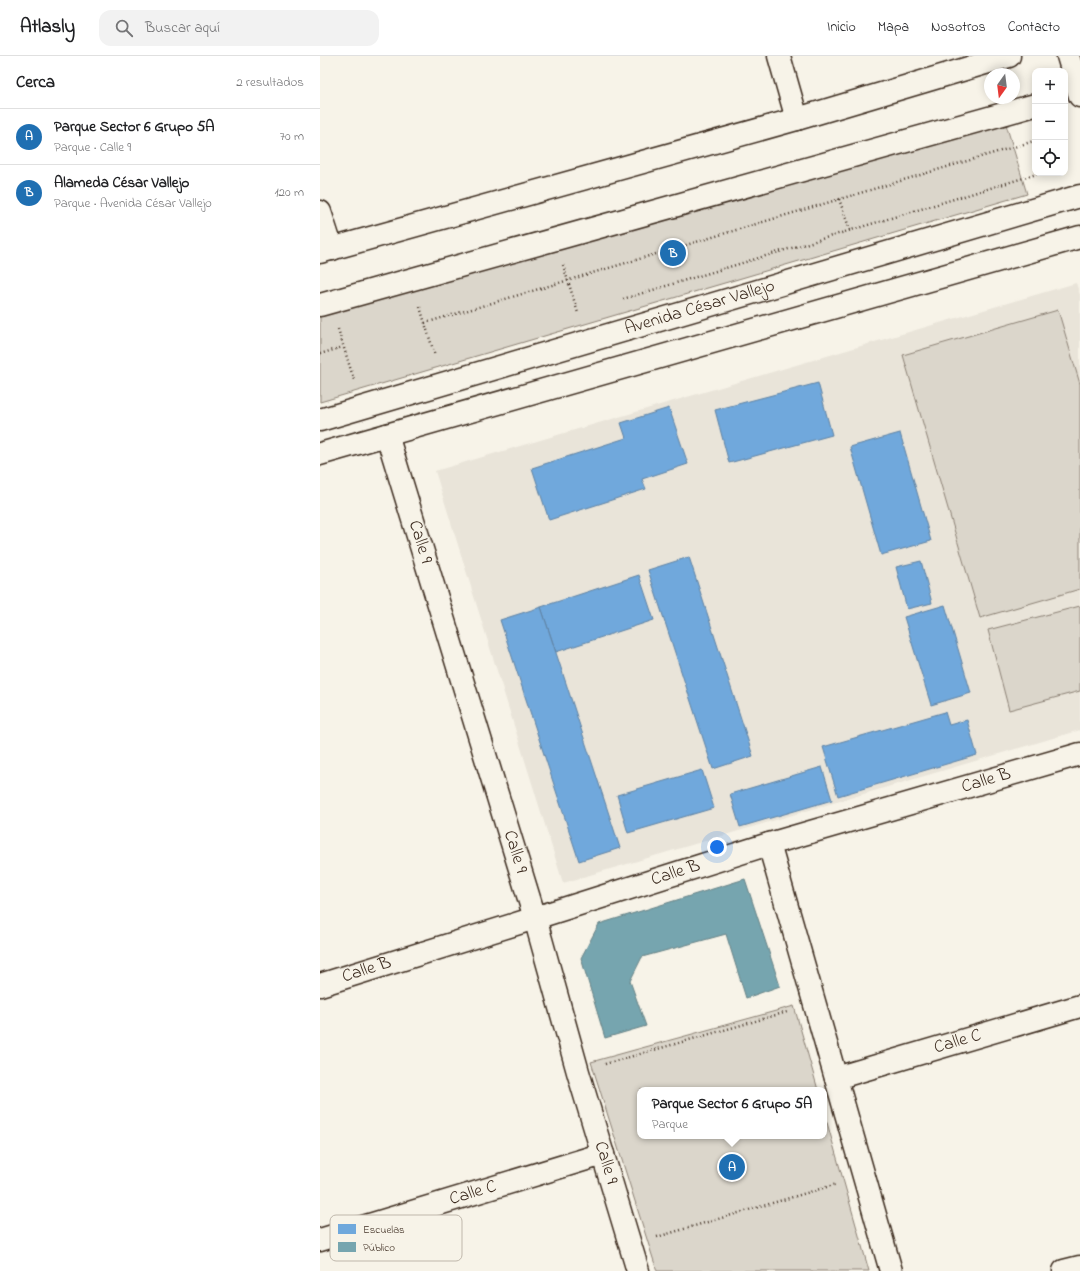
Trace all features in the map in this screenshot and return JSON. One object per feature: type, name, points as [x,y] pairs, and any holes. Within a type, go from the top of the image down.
[{"type":"street","points":[[779,56],[798,119]]},
{"type":"street","points":[[320,212],[326,251],[798,119],[1009,56]]},
{"type":"street","points":[[1068,56],[1076,94]]},
{"type":"street","points":[[320,306],[1032,106]]},
{"type":"street","name":"Avenida César Vallejo","points":[[320,420],[1080,196]]},
{"type":"street","name":"Avenida César Vallejo","points":[[320,454],[1080,236]]},
{"type":"street","name":"Calle 9","points":[[387,435],[535,918],[578,1072],[638,1271]]},
{"type":"street","name":"Calle B","points":[[320,985],[769,844],[1080,754]]},
{"type":"street","points":[[769,844],[891,1271]]},
{"type":"street","name":"Calle C","points":[[836,1078],[1080,1006]]},
{"type":"street","name":"Calle C","points":[[402,1215],[603,1154]]},
{"type":"street","name":"Calle C","points":[[320,1240],[330,1237]]},
{"type":"street","points":[[1064,1271],[1080,1267]]},
{"type":"path","points":[[425,323],[1032,142]]},
{"type":"path","points":[[623,299],[1032,175]]},
{"type":"path","points":[[839,199],[850,230]]},
{"type":"path","points":[[560,258],[578,313],[585,310]]},
{"type":"path","points":[[419,304],[434,356],[442,354]]},
{"type":"path","points":[[336,322],[354,380],[361,378]]},
{"type":"path","points":[[320,354],[343,347]]},
{"type":"path","points":[[578,1072],[815,1004]]},
{"type":"path","points":[[630,1245],[864,1176]]},
{"type":"shaded area","points":[[1002,111],[1027,194],[320,402],[320,311]]},
{"type":"shaded area","points":[[1076,283],[1080,295],[1080,730],[563,883],[435,471]]},
{"type":"shaded area","points":[[1058,310],[1080,384],[1080,589],[980,618],[903,355]]},
{"type":"shaded area","points":[[1080,606],[1080,691],[1009,710],[988,630]]},
{"type":"shaded area","points":[[794,1006],[817,1087],[637,1087],[637,1139],[827,1139],[827,1123],[869,1271],[657,1271],[591,1062]]},
{"type":"building: Escuelas","points":[[818,383],[832,435],[729,463],[715,410]]},
{"type":"building: Escuelas","points":[[669,408],[688,464],[642,479],[646,489],[549,520],[532,468],[626,438],[621,423]]},
{"type":"building: Escuelas","points":[[900,433],[931,541],[881,555],[850,447]]},
{"type":"building: Escuelas","points":[[689,557],[753,756],[713,769],[648,570]]},
{"type":"building: Escuelas","points":[[921,561],[932,603],[907,609],[896,567]]},
{"type":"building: Escuelas","points":[[639,575],[654,620],[556,652],[541,607]]},
{"type":"building: Escuelas","points":[[945,605],[971,693],[931,705],[904,617]]},
{"type":"building: Escuelas","points":[[541,607],[620,848],[579,861],[500,620]]},
{"type":"building: Escuelas","points":[[945,712],[949,725],[967,720],[977,755],[838,796],[823,747]]},
{"type":"building: Escuelas","points":[[822,767],[832,800],[740,827],[730,794]]},
{"type":"building: Escuelas","points":[[702,770],[714,808],[628,833],[617,795]]},
{"type":"building: Público","points":[[745,879],[780,986],[746,998],[726,934],[642,957],[630,981],[646,1026],[605,1038],[581,958],[599,924]]},
{"type":"place","name":"Alameda César Vallejo","points":[[673,253]]},
{"type":"place","name":"Parque Sector 6 Grupo 5A","points":[[732,1167]]}]
